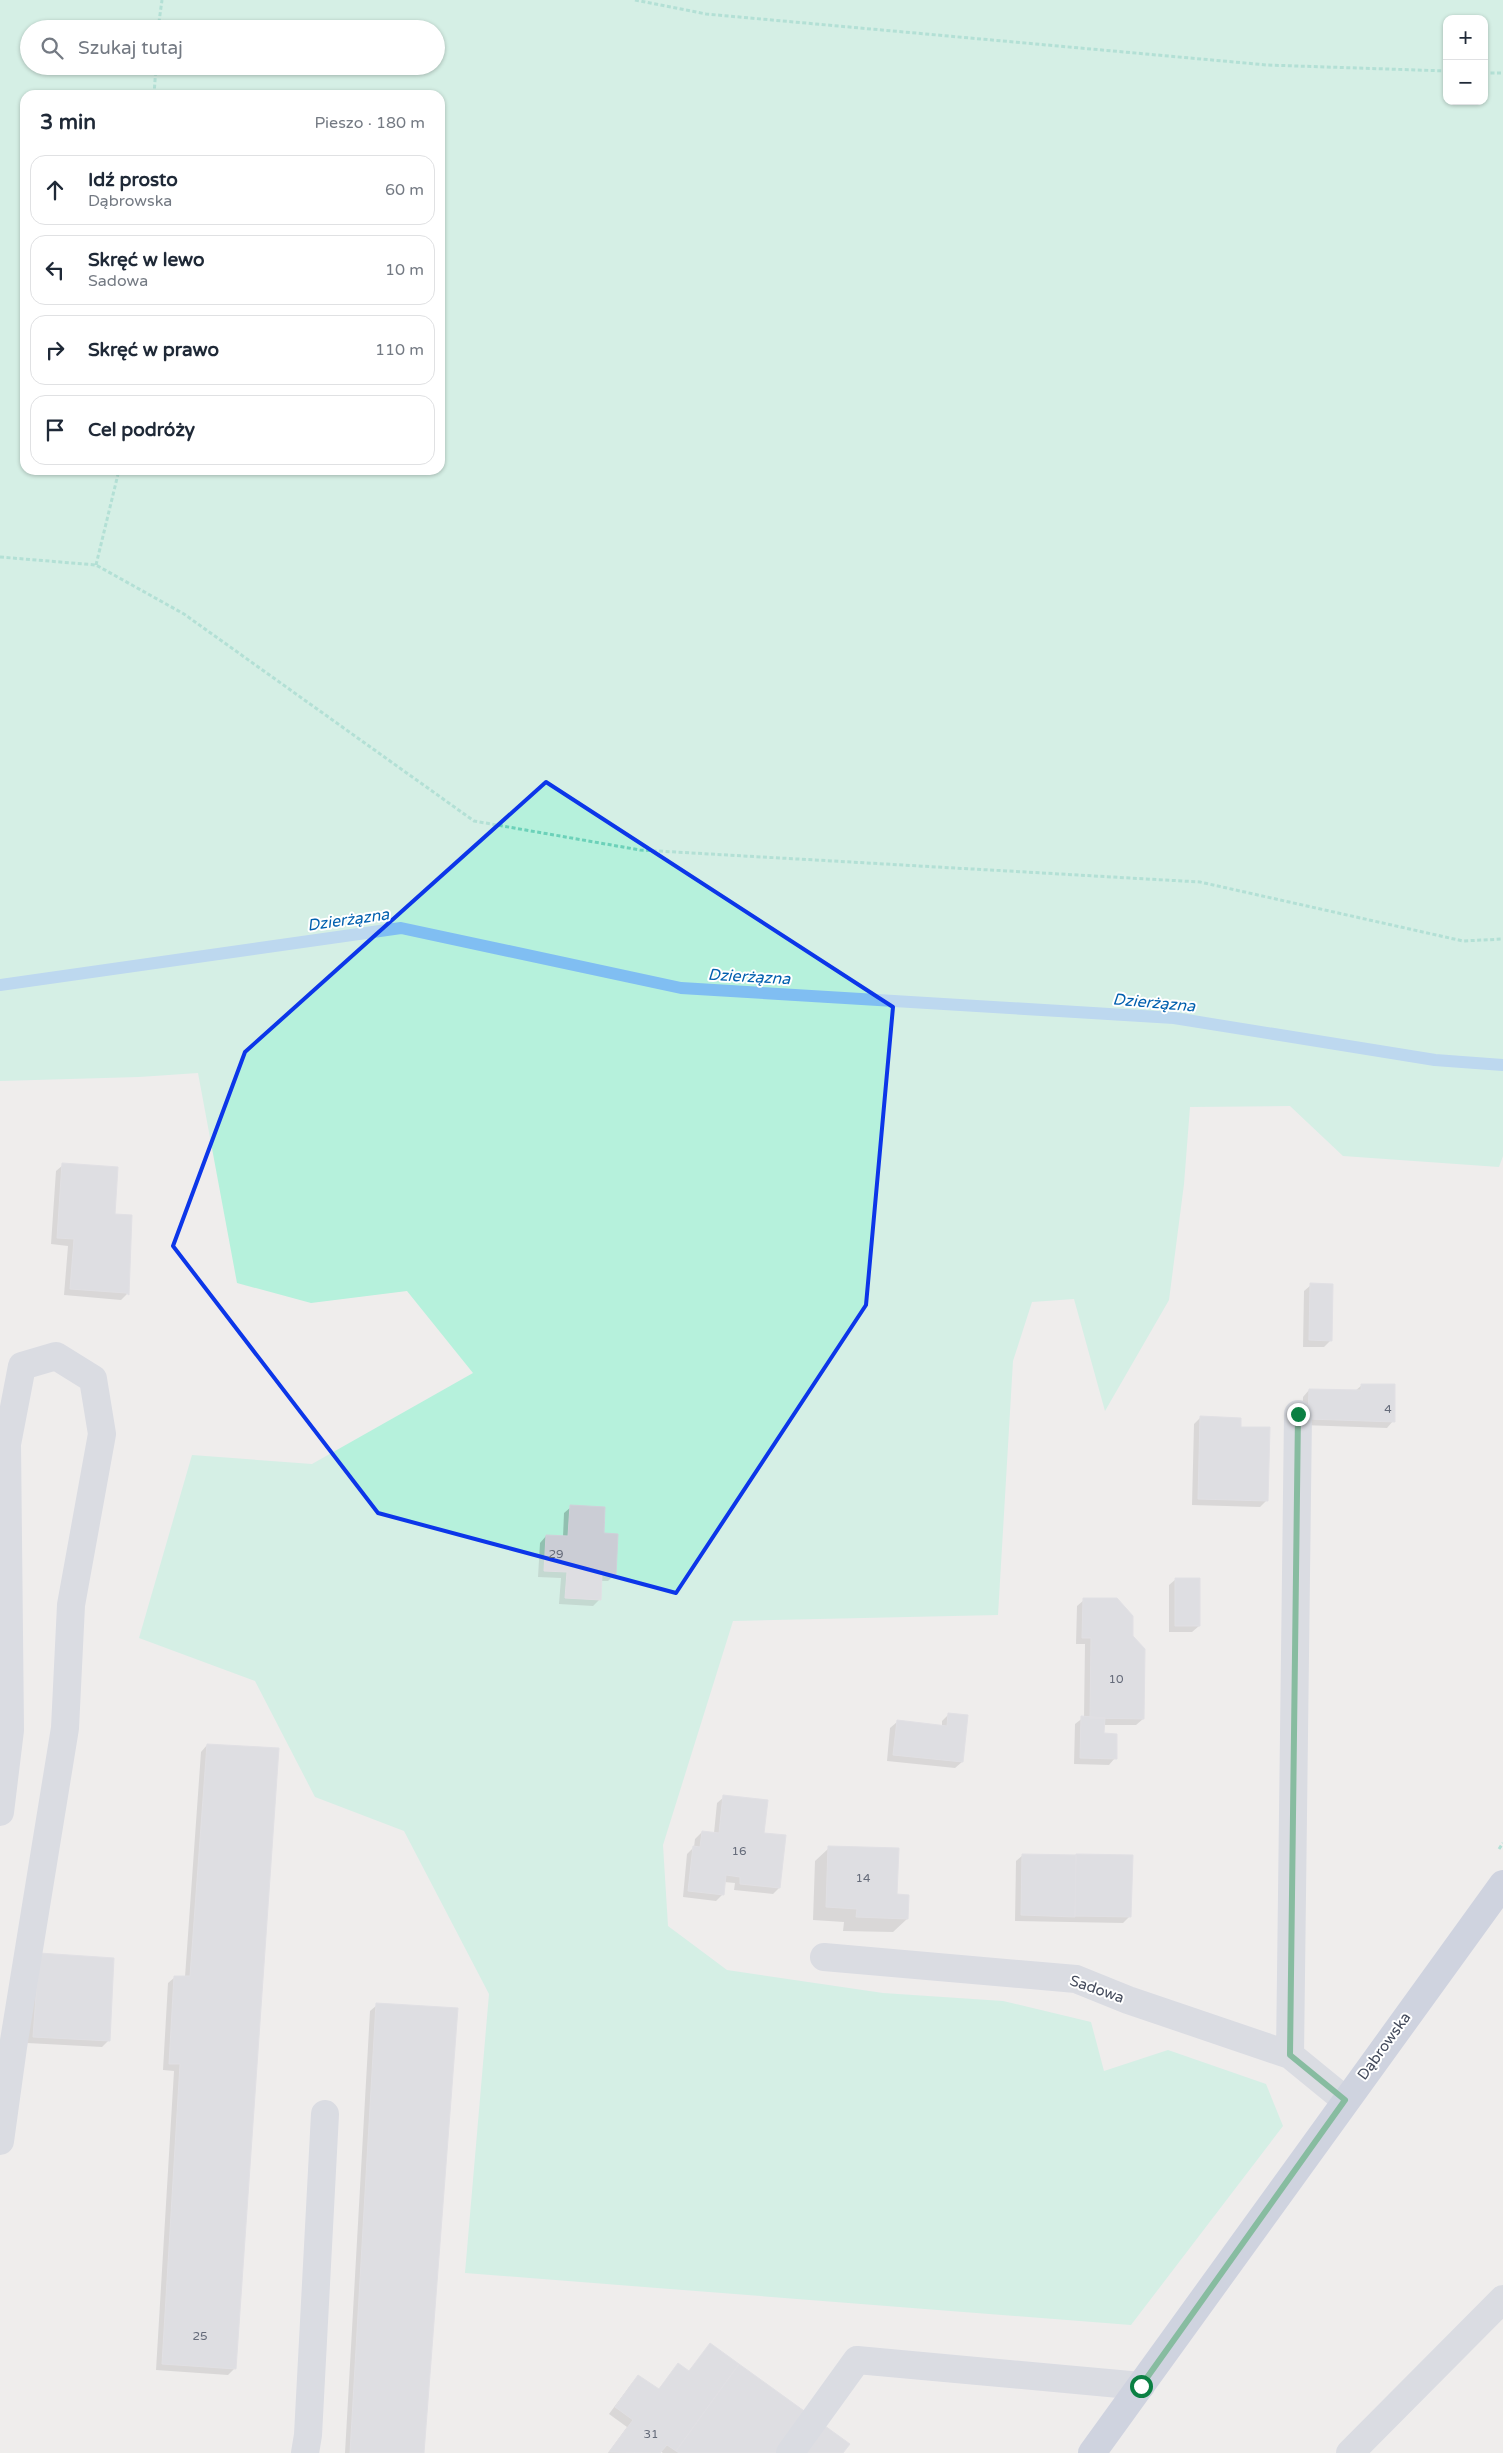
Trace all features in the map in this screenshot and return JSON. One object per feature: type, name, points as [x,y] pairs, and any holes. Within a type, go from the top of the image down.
[{"type":"main road","name":"Dąbrowska","points":[[1092,2453],[1345,2100],[1503,1884]]},
{"type":"street","points":[[0,1812],[10,1730],[7,1444],[22,1366],[56,1356],[93,1380],[102,1434],[71,1605],[65,1728],[14,2038],[0,2141]]},
{"type":"street","points":[[1290,2055],[1298,1414]]},
{"type":"street","name":"Sadowa","points":[[824,1956],[1076,1979],[1128,2000],[1290,2055],[1345,2100]]},
{"type":"street","points":[[305,2453],[308,2435],[325,2114]]},
{"type":"street","points":[[1353,2451],[1503,2299]]},
{"type":"street","points":[[790,2453],[857,2360],[1141,2386]]},
{"type":"street","points":[[1353,2451],[1382,2453]]},
{"type":"path","points":[[159,20],[162,0]]},
{"type":"path","points":[[635,0],[706,14],[1267,65],[1443,71]]},
{"type":"path","points":[[1488,73],[1503,73]]},
{"type":"path","points":[[154,90],[155,75]]},
{"type":"path","points":[[96,565],[118,475]]},
{"type":"path","points":[[0,557],[96,565],[184,614],[474,821],[640,850],[1200,882],[1463,941],[1503,939]]},
{"type":"highlighted area","points":[[546,782],[893,1007],[866,1305],[676,1593],[378,1513],[173,1246],[245,1052]]},
{"type":"green space","points":[[0,0],[1503,0],[1503,1156],[1499,1167],[1343,1156],[1290,1106],[1190,1107],[1184,1184],[1169,1300],[1105,1411],[1074,1299],[1032,1302],[1013,1361],[998,1615],[733,1621],[663,1845],[668,1926],[727,1970],[883,1993],[1003,2001],[1091,2022],[1104,2071],[1168,2050],[1266,2084],[1283,2126],[1131,2325],[465,2273],[489,1994],[404,1831],[315,1797],[255,1681],[139,1638],[192,1455],[312,1464],[473,1373],[407,1291],[311,1303],[237,1283],[198,1073],[139,1077],[0,1081]]},
{"type":"building","points":[[62,1163],[118,1167],[115,1214],[132,1215],[129,1295],[126,1293],[70,1289],[74,1239],[57,1238]]},
{"type":"building","points":[[1310,1283],[1333,1284],[1332,1341],[1309,1340]]},
{"type":"building","points":[[1361,1384],[1395,1384],[1395,1422],[1308,1419],[1309,1389],[1361,1390]]},
{"type":"building","points":[[1200,1416],[1241,1418],[1241,1427],[1270,1427],[1268,1501],[1198,1499]]},
{"type":"building","points":[[570,1505],[605,1507],[604,1533],[618,1534],[616,1575],[602,1575],[601,1600],[565,1598],[567,1572],[544,1571],[546,1535],[568,1536]]},
{"type":"building","points":[[1175,1578],[1200,1578],[1200,1626],[1175,1626]]},
{"type":"building","points":[[1083,1598],[1117,1598],[1133,1616],[1133,1636],[1145,1649],[1144,1719],[1090,1718],[1091,1638],[1082,1638]]},
{"type":"building","points":[[948,1713],[968,1715],[963,1762],[893,1755],[897,1720],[947,1726]]},
{"type":"building","points":[[1081,1716],[1105,1718],[1104,1733],[1117,1734],[1117,1759],[1080,1758]]},
{"type":"building","points":[[207,1744],[279,1748],[236,2369],[162,2364],[180,2064],[169,2064],[174,1976],[190,1976]]},
{"type":"building","points":[[723,1795],[768,1800],[764,1833],[786,1835],[780,1888],[740,1884],[740,1877],[726,1875],[724,1895],[688,1891],[693,1846],[700,1847],[702,1831],[719,1833]]},
{"type":"building","points":[[828,1846],[899,1848],[897,1894],[909,1895],[908,1919],[856,1917],[857,1909],[826,1907]]},
{"type":"building","points":[[1022,1854],[1076,1855],[1075,1917],[1021,1915]]},
{"type":"building","points":[[1076,1854],[1133,1855],[1131,1917],[1075,1916]]},
{"type":"building","points":[[39,1953],[114,1958],[110,2041],[33,2037]]},
{"type":"building","points":[[376,2003],[458,2008],[424,2453],[350,2453]]},
{"type":"building","points":[[710,2343],[739,2364],[676,2451],[667,2445],[660,2453],[609,2452],[633,2420],[615,2407],[638,2375],[659,2389],[678,2363],[689,2371]]},
{"type":"building","points":[[739,2364],[850,2444],[843,2453],[679,2453],[676,2451]]},
{"type":"waterway","name":"Dzierżązna","points":[[0,985],[401,928],[681,988],[1174,1018],[1435,1060],[1503,1065]]},
{"type":"route","points":[[1141,2386],[1345,2100],[1290,2055],[1298,1414]]}]
